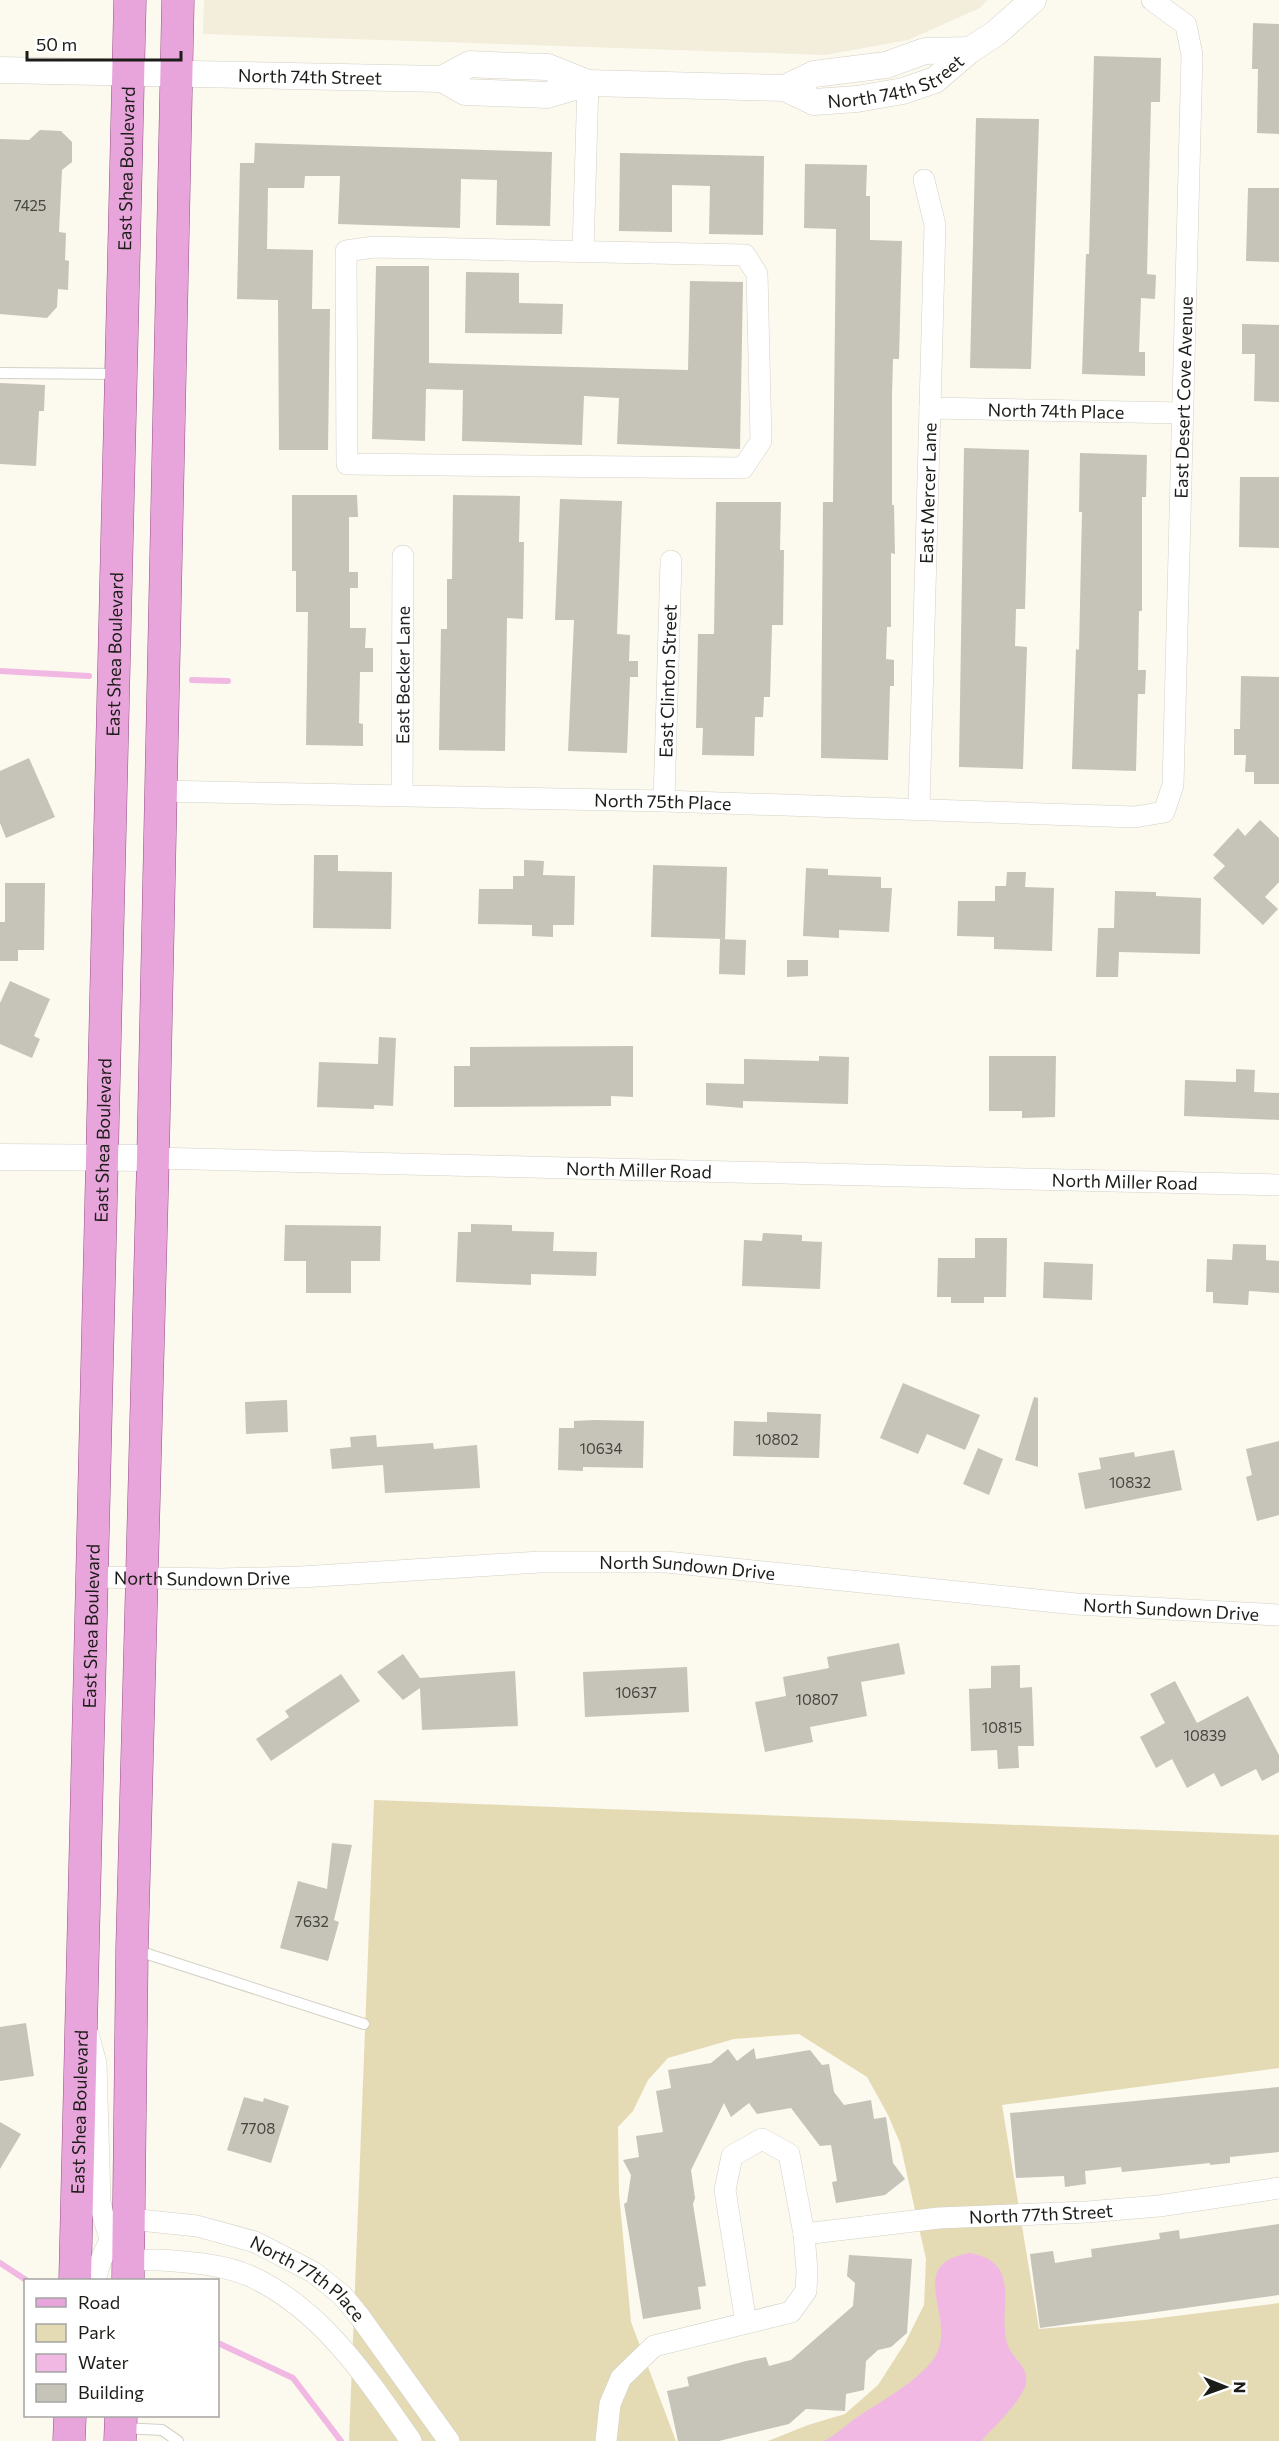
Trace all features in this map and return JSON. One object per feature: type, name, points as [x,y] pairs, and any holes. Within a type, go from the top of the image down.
[{"type":"main road","name":"East Shea Boulevard","points":[[75,2279],[130,0]]},
{"type":"main road","points":[[124,2249],[153,1158],[159,791],[178,0]]},
{"type":"main road","points":[[122,379],[169,385]]},
{"type":"main road","points":[[69,2441],[70,2417]]},
{"type":"street","name":"North 74th Street","points":[[0,70],[442,78],[470,64],[548,67],[588,83],[785,88],[814,74],[886,65],[925,51],[970,50],[996,33],[1034,0]]},
{"type":"street","name":"East Desert Cove Avenue","points":[[1152,0],[1186,25],[1192,55],[1173,785],[1164,812]]},
{"type":"street","points":[[583,251],[588,83]]},
{"type":"street","name":"East Mercer Lane","points":[[919,808],[935,225],[924,180]]},
{"type":"street","points":[[375,247],[583,251],[745,255],[757,274],[761,441],[743,468],[347,464],[346,252],[375,247]]},
{"type":"street","name":"North 74th Place","points":[[930,408],[1181,413]]},
{"type":"street","name":"East Becker Lane","points":[[402,795],[403,556]]},
{"type":"street","name":"East Clinton Street","points":[[664,801],[671,561]]},
{"type":"street","name":"North 75th Place","points":[[159,791],[664,801],[1136,817],[1164,812]]},
{"type":"street","name":"North Miller Road","points":[[0,1156],[1279,1185]]},
{"type":"street","name":"North Sundown Drive","points":[[92,1577],[301,1577],[540,1562],[666,1562],[1076,1604],[1279,1615]]},
{"type":"street","points":[[80,2004],[96,2063],[100,2202],[124,2249],[96,2279]]},
{"type":"street","points":[[606,2441],[610,2404],[621,2378],[654,2346],[791,2312],[806,2291],[804,2234],[789,2154],[762,2139],[732,2156],[725,2190],[746,2323]]},
{"type":"street","name":"North 77th Street","points":[[804,2234],[939,2218],[1087,2212],[1159,2206],[1279,2188]]},
{"type":"street","name":"North 77th Place","points":[[124,2249],[197,2226],[255,2242],[313,2272],[342,2295],[360,2317],[449,2441]]},
{"type":"street","name":"North 77th Place","points":[[124,2249],[248,2275],[293,2302],[316,2321],[351,2359],[411,2441]]},
{"type":"lane","points":[[0,373],[122,379]]},
{"type":"lane","points":[[132,1949],[364,2024]]},
{"type":"lane","points":[[121,2428],[162,2430],[178,2441]]},
{"type":"shaded area","points":[[204,0],[987,0],[980,8],[908,40],[825,55],[203,34]]},
{"type":"green space","points":[[374,1800],[1279,1835],[1279,2068],[1002,2105],[1039,2329],[1144,2320],[1279,2303],[1279,2441],[768,2441],[808,2425],[845,2414],[878,2385],[905,2343],[924,2305],[926,2259],[900,2143],[888,2115],[867,2077],[799,2034],[734,2039],[668,2058],[648,2080],[633,2111],[618,2127],[619,2193],[631,2322],[676,2441],[349,2441]]},
{"type":"water","points":[[970,2253],[987,2258],[997,2266],[1003,2276],[1007,2343],[1026,2377],[1024,2390],[1014,2405],[981,2441],[824,2441],[910,2382],[930,2364],[941,2340],[935,2280],[939,2268],[950,2259]]},
{"type":"building","points":[[1253,23],[1279,24],[1279,134],[1257,133],[1258,69],[1252,69]]},
{"type":"building","points":[[1094,56],[1161,58],[1160,102],[1151,102],[1147,274],[1156,275],[1155,299],[1141,298],[1139,352],[1145,352],[1145,376],[1082,374],[1086,254],[1089,254]]},
{"type":"building","points":[[976,118],[1039,119],[1031,369],[970,368]]},
{"type":"building","points":[[40,130],[61,131],[72,142],[72,162],[62,170],[59,232],[66,233],[65,260],[69,261],[68,290],[58,289],[57,307],[47,318],[0,314],[0,139],[29,140]]},
{"type":"building","points":[[255,143],[552,152],[550,226],[496,225],[497,180],[461,179],[460,228],[338,224],[340,176],[305,176],[304,188],[268,188],[267,249],[313,250],[312,309],[330,309],[328,450],[279,450],[278,300],[237,299],[240,163],[254,163]]},
{"type":"building","points":[[620,153],[764,156],[763,235],[709,234],[710,186],[672,185],[672,232],[619,231]]},
{"type":"building","points":[[805,164],[867,165],[866,196],[870,196],[870,240],[902,241],[899,359],[893,359],[892,395],[892,505],[894,505],[895,554],[891,553],[891,627],[887,627],[886,659],[894,660],[894,686],[890,686],[888,760],[821,758],[823,502],[833,502],[836,229],[804,228]]},
{"type":"building","points":[[1248,188],[1279,188],[1279,262],[1246,261]]},
{"type":"building","points":[[376,266],[429,266],[429,363],[688,370],[690,281],[743,282],[740,449],[617,444],[619,398],[584,396],[582,445],[462,441],[463,390],[426,389],[425,441],[372,439]]},
{"type":"building","points":[[466,272],[519,273],[519,303],[563,304],[562,334],[465,333]]},
{"type":"building","points":[[1242,324],[1279,325],[1279,402],[1254,401],[1255,354],[1242,354]]},
{"type":"building","points":[[0,383],[45,385],[44,411],[39,411],[36,466],[0,464]]},
{"type":"building","points":[[964,448],[1029,450],[1025,609],[1016,609],[1015,646],[1027,647],[1023,769],[959,767]]},
{"type":"building","points":[[1080,453],[1147,455],[1146,497],[1142,497],[1142,611],[1139,611],[1138,670],[1146,670],[1145,694],[1138,694],[1136,771],[1072,769],[1076,649],[1079,650],[1082,512],[1079,512]]},
{"type":"building","points":[[1240,477],[1279,477],[1279,548],[1239,547]]},
{"type":"building","points":[[292,495],[357,495],[358,517],[349,517],[349,572],[358,572],[358,588],[350,588],[350,628],[366,628],[365,648],[373,648],[373,672],[360,672],[359,723],[363,724],[363,746],[306,745],[308,612],[296,612],[296,571],[292,571]]},
{"type":"building","points":[[453,495],[520,496],[519,542],[524,542],[523,619],[507,618],[505,751],[439,750],[441,629],[447,629],[447,579],[452,579]]},
{"type":"building","points":[[560,499],[622,501],[617,634],[630,635],[629,661],[638,661],[638,677],[630,677],[627,753],[568,751],[574,620],[555,620]]},
{"type":"building","points":[[716,502],[781,502],[780,550],[784,550],[783,625],[772,625],[770,697],[764,697],[763,717],[755,717],[754,756],[702,755],[703,728],[696,728],[698,634],[714,634]]},
{"type":"building","points":[[1241,676],[1279,677],[1279,784],[1254,784],[1254,772],[1245,772],[1246,755],[1234,755],[1234,729],[1240,729]]},
{"type":"building","points":[[29,758],[55,817],[6,838],[0,823],[0,771]]},
{"type":"building","points":[[1260,820],[1279,838],[1279,882],[1265,897],[1278,909],[1263,925],[1213,878],[1225,866],[1213,855],[1238,828],[1245,836]]},
{"type":"building","points":[[314,855],[338,855],[338,871],[392,872],[391,929],[313,928]]},
{"type":"building","points":[[524,860],[544,861],[543,875],[575,876],[574,925],[553,925],[553,937],[532,936],[532,925],[478,924],[479,889],[513,889],[513,876],[524,876]]},
{"type":"building","points":[[653,865],[727,867],[725,939],[651,937]]},
{"type":"building","points":[[806,868],[828,869],[828,875],[881,877],[881,888],[892,888],[889,932],[839,930],[839,938],[803,936]]},
{"type":"building","points":[[1007,872],[1026,872],[1025,887],[1054,888],[1052,951],[994,949],[994,937],[957,936],[958,901],[995,901],[995,886],[1006,886]]},
{"type":"building","points":[[5,883],[45,883],[44,950],[18,950],[18,961],[0,961],[0,922],[5,922]]},
{"type":"building","points":[[1115,891],[1156,892],[1156,896],[1201,898],[1200,954],[1119,952],[1118,977],[1096,977],[1098,928],[1114,928]]},
{"type":"building","points":[[720,939],[746,940],[745,975],[719,974]]},
{"type":"building","points":[[787,960],[808,960],[808,976],[787,977]]},
{"type":"building","points":[[10,981],[50,999],[34,1036],[40,1039],[32,1058],[0,1044],[0,1003]]},
{"type":"building","points":[[379,1037],[396,1038],[393,1106],[374,1105],[374,1109],[317,1107],[319,1062],[378,1064]]},
{"type":"building","points":[[633,1046],[633,1097],[611,1096],[611,1106],[454,1107],[454,1066],[470,1066],[470,1047]]},
{"type":"building","points":[[819,1056],[849,1057],[848,1104],[743,1101],[743,1108],[706,1105],[706,1083],[744,1084],[744,1059],[819,1061]]},
{"type":"building","points":[[989,1056],[1056,1056],[1055,1117],[1022,1118],[1022,1111],[989,1111]]},
{"type":"building","points":[[1236,1069],[1255,1070],[1254,1092],[1279,1093],[1279,1120],[1184,1116],[1185,1080],[1236,1082]]},
{"type":"building","points":[[471,1224],[512,1225],[512,1231],[554,1232],[553,1251],[597,1252],[596,1276],[531,1274],[531,1285],[456,1282],[458,1232],[471,1232]]},
{"type":"building","points":[[285,1225],[381,1226],[380,1261],[351,1261],[351,1293],[306,1293],[306,1261],[284,1261]]},
{"type":"building","points":[[763,1233],[802,1235],[802,1241],[822,1242],[820,1289],[742,1286],[744,1240],[762,1241]]},
{"type":"building","points":[[975,1238],[1007,1238],[1006,1297],[984,1297],[984,1303],[951,1303],[951,1297],[937,1297],[938,1258],[975,1258]]},
{"type":"building","points":[[1233,1244],[1266,1245],[1266,1260],[1279,1261],[1279,1293],[1249,1291],[1248,1305],[1213,1303],[1213,1292],[1206,1292],[1207,1259],[1232,1260]]},
{"type":"building","points":[[1044,1262],[1093,1264],[1092,1300],[1043,1298]]},
{"type":"building","points":[[903,1383],[980,1415],[965,1450],[927,1434],[918,1454],[880,1438]]},
{"type":"building","points":[[1034,1397],[1038,1398],[1038,1467],[1015,1460]]},
{"type":"building","points":[[287,1400],[288,1432],[246,1434],[245,1402]]},
{"type":"building","points":[[767,1412],[821,1414],[819,1458],[733,1456],[734,1421],[767,1422]]},
{"type":"building","points":[[574,1421],[644,1421],[643,1468],[583,1467],[583,1471],[558,1470],[559,1428],[574,1428]]},
{"type":"building","points":[[376,1435],[377,1447],[433,1443],[434,1449],[477,1445],[480,1488],[385,1493],[383,1465],[332,1469],[330,1449],[351,1447],[350,1437]]},
{"type":"building","points":[[1279,1441],[1279,1515],[1257,1521],[1246,1477],[1252,1475],[1246,1449]]},
{"type":"building","points":[[978,1448],[1003,1459],[989,1495],[963,1484]]},
{"type":"building","points":[[1174,1450],[1182,1490],[1085,1509],[1078,1473],[1101,1469],[1099,1458],[1134,1452],[1135,1457]]},
{"type":"building","points":[[899,1643],[905,1674],[861,1682],[867,1716],[810,1727],[813,1742],[765,1752],[755,1702],[786,1696],[783,1677],[829,1668],[827,1657]]},
{"type":"building","points":[[403,1654],[420,1678],[515,1671],[518,1726],[422,1730],[420,1688],[403,1700],[377,1672]]},
{"type":"building","points":[[1020,1665],[1020,1688],[1032,1687],[1034,1746],[1018,1746],[1019,1768],[998,1769],[997,1750],[971,1751],[969,1689],[991,1688],[991,1666]]},
{"type":"building","points":[[687,1667],[689,1712],[585,1717],[583,1672]]},
{"type":"building","points":[[341,1674],[360,1701],[271,1761],[256,1739],[289,1717],[285,1711]]},
{"type":"building","points":[[1175,1681],[1197,1723],[1248,1696],[1279,1755],[1279,1772],[1262,1781],[1256,1769],[1221,1787],[1214,1773],[1187,1788],[1172,1759],[1156,1768],[1140,1737],[1165,1723],[1150,1694]]},
{"type":"building","points":[[332,1843],[352,1845],[334,1920],[339,1922],[328,1961],[280,1948],[298,1881],[327,1889]]},
{"type":"building","points":[[26,2023],[34,2076],[0,2081],[0,2027]]},
{"type":"building","points":[[754,2048],[756,2059],[810,2050],[822,2065],[829,2064],[834,2092],[844,2105],[871,2100],[874,2119],[886,2117],[893,2163],[905,2179],[885,2195],[836,2203],[832,2182],[837,2181],[831,2145],[820,2146],[791,2108],[757,2114],[749,2103],[731,2117],[724,2103],[691,2170],[695,2198],[693,2204],[706,2286],[698,2287],[701,2309],[643,2319],[624,2204],[627,2202],[631,2175],[623,2160],[639,2157],[636,2136],[663,2132],[656,2091],[671,2088],[668,2070],[711,2063],[728,2049],[737,2061]]},
{"type":"building","points":[[1279,2087],[1279,2152],[1230,2157],[1230,2163],[1210,2165],[1210,2163],[1122,2172],[1121,2167],[1085,2171],[1086,2184],[1065,2187],[1064,2176],[1016,2178],[1010,2113]]},
{"type":"building","points":[[244,2097],[263,2102],[264,2098],[289,2106],[271,2163],[227,2150]]},
{"type":"building","points":[[0,2122],[21,2134],[0,2169]]},
{"type":"building","points":[[1279,2224],[1279,2295],[1040,2328],[1030,2254],[1053,2251],[1055,2263],[1092,2257],[1091,2249],[1160,2239],[1159,2233],[1179,2230],[1180,2239]]},
{"type":"building","points":[[849,2255],[912,2259],[907,2333],[891,2347],[878,2350],[866,2361],[864,2390],[846,2394],[845,2411],[806,2409],[789,2424],[719,2441],[678,2441],[667,2391],[689,2386],[687,2377],[746,2361],[766,2357],[769,2366],[791,2360],[853,2306],[855,2283],[847,2276]]},
{"type":"waterway","points":[[0,671],[89,676]]},
{"type":"waterway","points":[[192,680],[228,681]]},
{"type":"waterway","points":[[0,2263],[24,2279]]},
{"type":"waterway","points":[[219,2343],[293,2378],[341,2441]]}]
